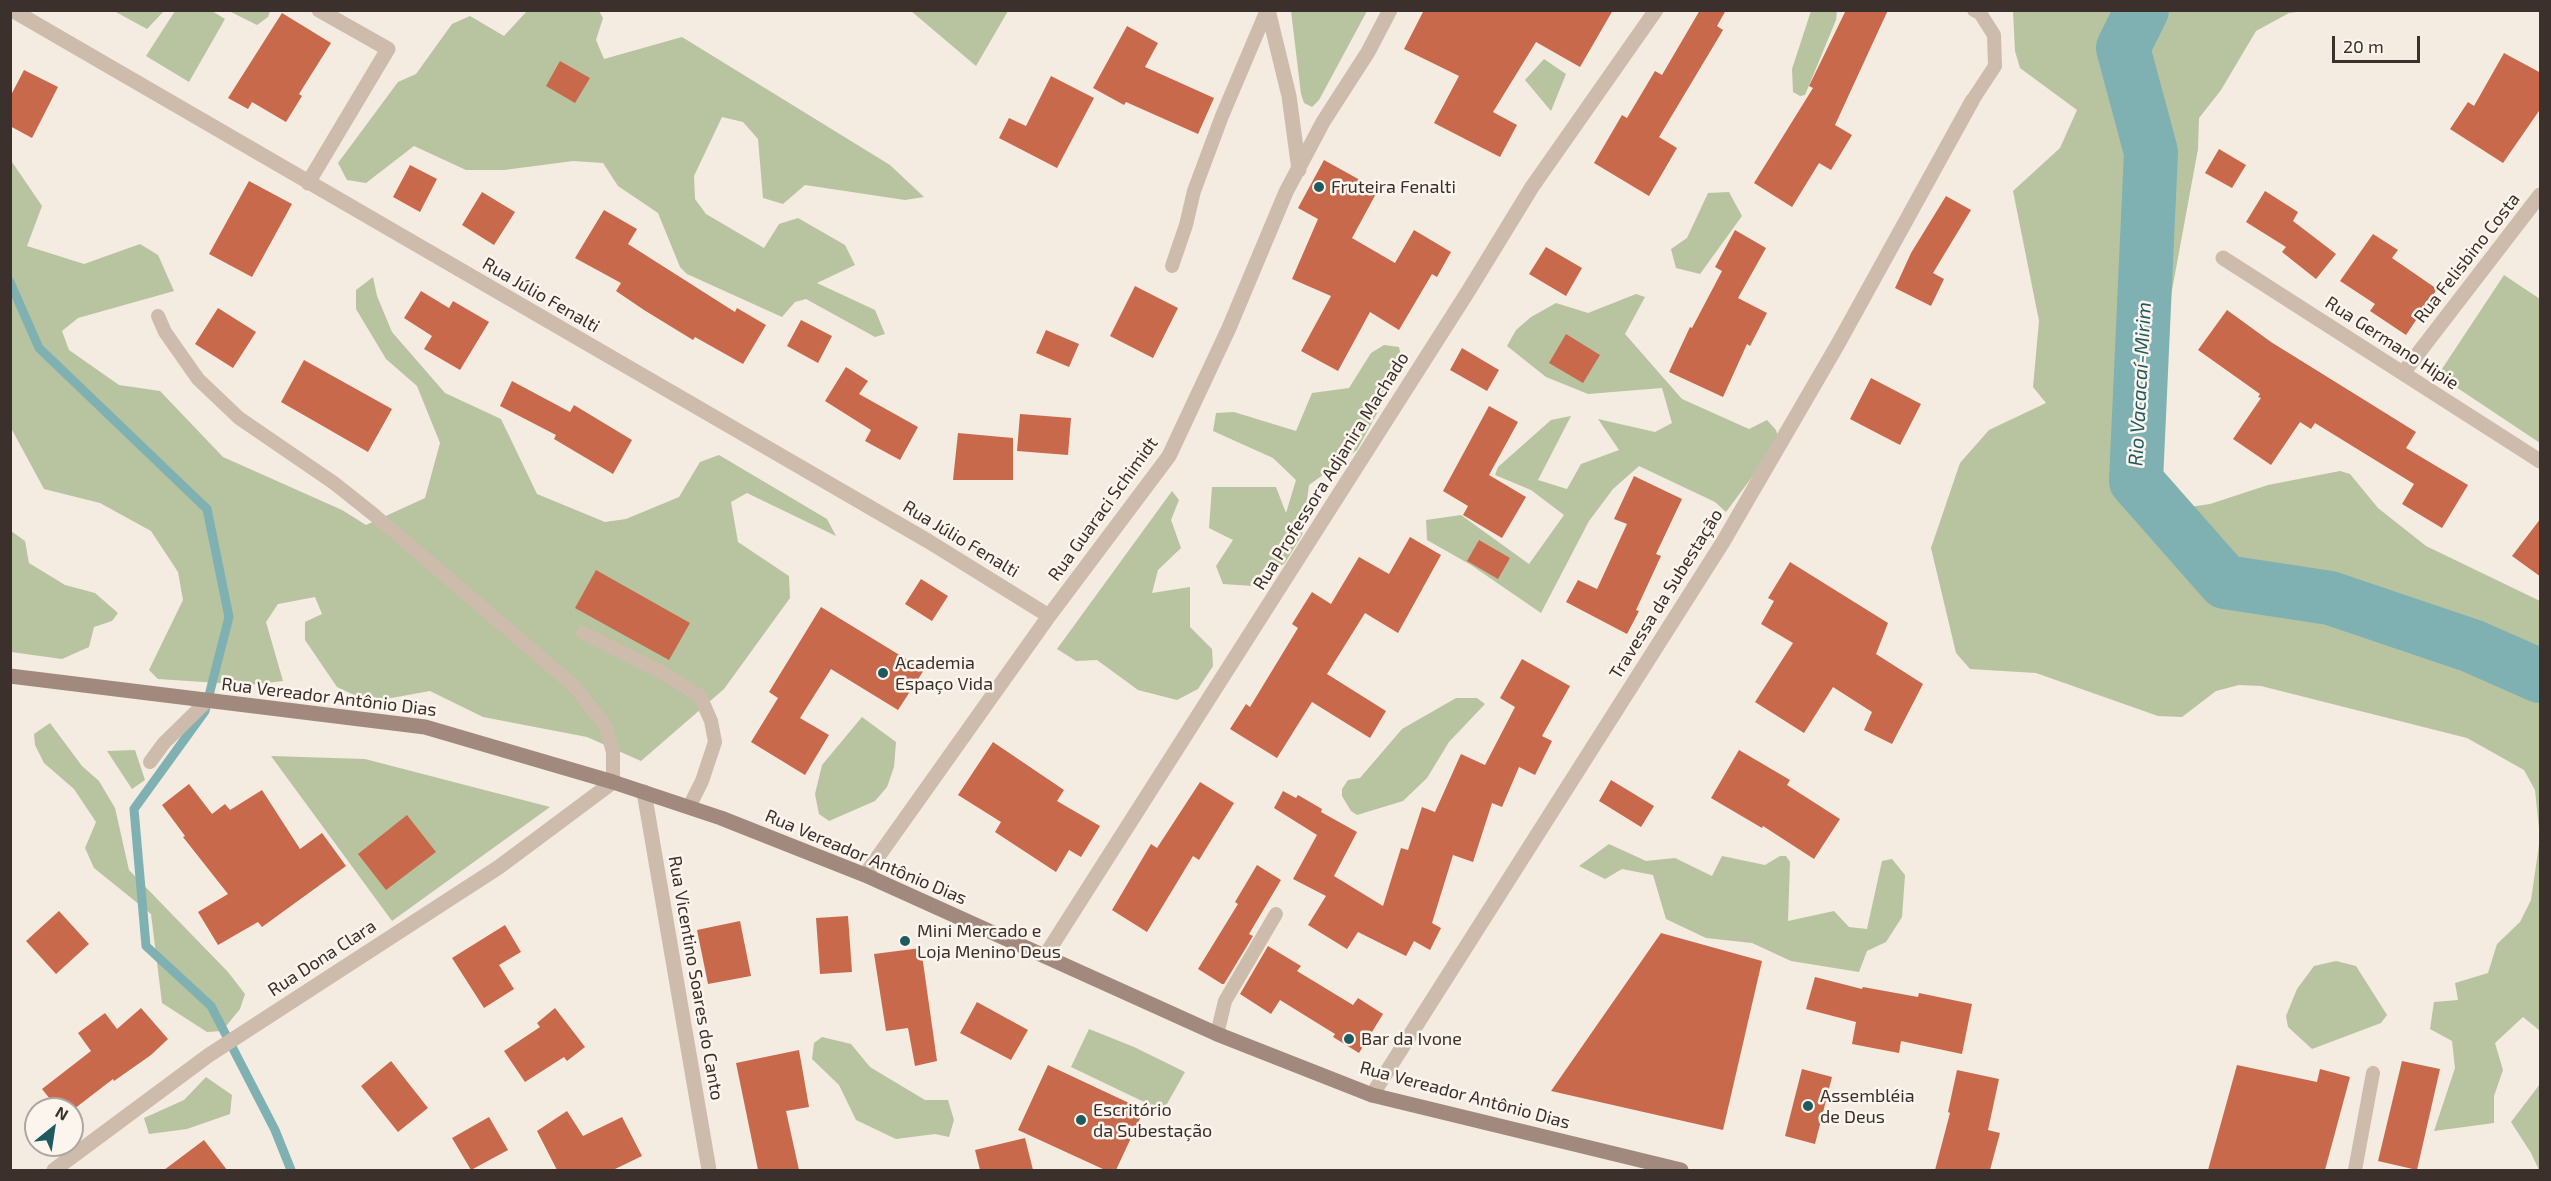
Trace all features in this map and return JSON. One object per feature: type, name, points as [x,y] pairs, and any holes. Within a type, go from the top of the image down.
[{"type":"street","name":"Rua Júlio Fenalti","points":[[12,10],[928,541],[1049,616]]},
{"type":"street","points":[[308,183],[388,50],[319,10]]},
{"type":"street","points":[[1267,10],[1289,96],[1299,170]]},
{"type":"street","name":"Rua Guaraci Schimidt","points":[[865,875],[1049,616],[1169,456],[1229,328],[1286,192],[1323,122],[1368,52],[1390,10]]},
{"type":"street","name":"Rua Professora Adjanira Machado","points":[[1045,956],[1463,300],[1532,187],[1656,10]]},
{"type":"street","name":"Travessa da Subestação","points":[[1372,1095],[1723,542],[1838,344],[1972,101]]},
{"type":"street","name":"Rua Felisbino Costa","points":[[2403,373],[2541,195]]},
{"type":"street","name":"Rua Germano Hipie","points":[[2223,258],[2541,461]]},
{"type":"street","name":"Rua Vereador Antônio Dias","points":[[10,676],[425,727],[613,782],[689,807],[865,875],[1217,1034],[1372,1095],[1681,1170]]},
{"type":"street","name":"Rua Dona Clara","points":[[54,1170],[209,1055],[499,867],[613,782]]},
{"type":"street","name":"Rua Vicentino Soares do Canto","points":[[644,792],[710,1170]]},
{"type":"lane","points":[[1172,267],[1194,191],[1218,126],[1267,10]]},
{"type":"lane","points":[[1972,101],[1995,66],[1995,35],[1980,14],[1974,10]]},
{"type":"lane","points":[[158,316],[165,332],[198,379],[238,418],[334,483],[373,514],[574,686],[606,727],[613,752],[613,782]]},
{"type":"lane","points":[[583,633],[661,672],[700,696],[711,721],[715,742],[702,782],[689,807]]},
{"type":"lane","points":[[150,762],[164,743],[207,701]]},
{"type":"lane","points":[[1217,1034],[1225,1001],[1276,914]]},
{"type":"lane","points":[[2355,1170],[2373,1073]]},
{"type":"green space","points":[[270,10],[268,17],[257,25],[229,11]]},
{"type":"green space","points":[[114,11],[164,11],[147,29]]},
{"type":"green space","points":[[175,11],[212,11],[225,19],[189,82],[146,56]]},
{"type":"green space","points":[[527,11],[599,11],[603,18],[596,40],[604,59],[682,37],[890,165],[924,197],[905,200],[805,185],[783,204],[763,198],[758,139],[743,122],[722,117],[694,176],[695,199],[706,214],[764,248],[779,224],[798,218],[845,245],[855,265],[817,283],[875,310],[885,334],[875,337],[806,299],[795,302],[782,317],[687,274],[680,267],[658,213],[618,186],[603,163],[573,161],[504,170],[466,170],[414,146],[366,183],[347,180],[338,163],[398,82],[416,74],[452,24],[470,16],[504,36]]},
{"type":"green space","points":[[911,11],[1008,11],[976,66]]},
{"type":"green space","points":[[1291,11],[1367,11],[1319,100],[1312,107],[1304,103],[1301,94]]},
{"type":"green space","points":[[1811,11],[1837,11],[1836,20],[1805,95],[1800,96],[1793,92],[1792,69]]},
{"type":"green space","points":[[2013,11],[2304,11],[2289,13],[2256,31],[2221,90],[2199,118],[2198,149],[2168,312],[2111,485],[2136,515],[2210,504],[2268,485],[2340,471],[2350,474],[2378,508],[2426,546],[2540,601],[2540,838],[2535,790],[2524,770],[2467,738],[2261,686],[2239,685],[2216,691],[2182,717],[2158,716],[2036,673],[1970,669],[1956,653],[1931,548],[1960,463],[1989,430],[2046,403],[2033,387],[2039,321],[2013,191],[2060,148],[2077,110],[2020,68],[2015,51]]},
{"type":"green space","points":[[1544,59],[1566,74],[1551,111],[1525,80]]},
{"type":"green space","points":[[10,159],[42,206],[27,246],[84,264],[140,244],[158,255],[174,291],[78,318],[62,331],[69,350],[119,385],[160,391],[223,457],[342,510],[366,525],[425,498],[440,443],[417,386],[386,359],[356,309],[356,290],[373,277],[377,296],[392,332],[445,393],[501,419],[537,494],[605,522],[626,519],[679,497],[700,462],[719,455],[827,519],[836,536],[747,493],[731,502],[738,542],[789,576],[790,598],[724,689],[641,761],[587,737],[483,717],[430,691],[369,702],[337,687],[305,640],[305,622],[322,614],[315,597],[278,604],[266,622],[283,681],[249,685],[158,679],[149,670],[183,600],[178,572],[151,531],[100,503],[44,489],[11,428]]},
{"type":"green space","points":[[1729,192],[1742,216],[1700,274],[1676,268],[1671,249],[1687,238],[1708,193]]},
{"type":"green space","points":[[2504,275],[2540,299],[2540,443],[2438,375]]},
{"type":"green space","points":[[1636,294],[1645,297],[1625,334],[1682,399],[1749,429],[1767,420],[1776,430],[1779,441],[1726,512],[1715,502],[1639,466],[1613,489],[1589,521],[1541,613],[1471,565],[1427,540],[1426,520],[1461,515],[1529,564],[1564,515],[1531,490],[1495,475],[1498,467],[1551,420],[1571,416],[1538,480],[1567,489],[1581,464],[1619,450],[1598,419],[1655,432],[1672,423],[1662,388],[1588,394],[1546,377],[1507,346],[1516,330],[1531,317],[1556,303],[1588,313]]},
{"type":"green space","points":[[1384,345],[1399,347],[1403,366],[1357,450],[1309,485],[1302,535],[1285,563],[1253,586],[1223,584],[1216,566],[1233,540],[1209,528],[1212,487],[1276,487],[1286,513],[1296,480],[1273,458],[1213,431],[1216,413],[1234,412],[1296,431],[1312,393],[1349,388],[1371,353]]},
{"type":"green space","points":[[1172,491],[1179,500],[1171,520],[1181,548],[1158,570],[1152,593],[1190,587],[1190,627],[1212,649],[1213,666],[1198,689],[1177,700],[1138,690],[1097,660],[1076,661],[1057,649]]},
{"type":"green space","points":[[11,531],[25,541],[29,563],[65,585],[95,593],[118,613],[112,621],[94,627],[89,647],[62,659],[11,652]]},
{"type":"green space","points":[[1456,698],[1477,698],[1485,704],[1449,742],[1427,778],[1403,801],[1357,815],[1351,811],[1342,796],[1342,789],[1348,780],[1360,778],[1402,729]]},
{"type":"green space","points":[[862,717],[896,742],[894,767],[887,787],[875,801],[829,821],[819,814],[815,794],[822,765]]},
{"type":"green space","points":[[50,723],[82,766],[99,781],[115,808],[129,870],[228,972],[245,994],[240,1009],[222,1031],[207,1032],[162,1003],[151,914],[94,868],[85,848],[96,822],[74,789],[44,763],[35,745],[34,734]]},
{"type":"green space","points":[[135,750],[145,780],[132,789],[107,751]]},
{"type":"green space","points":[[271,756],[365,759],[550,807],[392,921]]},
{"type":"green space","points":[[2540,838],[2540,1036],[2539,1030],[2523,1017],[2495,1043],[2503,1070],[2494,1096],[2494,1123],[2434,1131],[2455,1068],[2452,1041],[2430,1029],[2434,1002],[2458,1000],[2455,983],[2488,973],[2497,944],[2520,922],[2531,900]]},
{"type":"green space","points":[[1609,844],[1646,861],[1675,858],[1712,876],[1722,856],[1765,865],[1780,856],[1786,856],[1790,862],[1788,921],[1834,911],[1849,927],[1867,929],[1882,861],[1892,859],[1905,875],[1902,917],[1886,942],[1867,951],[1859,972],[1791,961],[1752,943],[1706,938],[1666,919],[1653,875],[1622,869],[1605,879],[1579,866]]},
{"type":"green space","points":[[2336,961],[2356,966],[2387,1015],[2381,1023],[2312,1049],[2288,1027],[2286,1016],[2297,989],[2314,966]]},
{"type":"green space","points":[[1089,1029],[1134,1047],[1185,1072],[1163,1111],[1071,1067]]},
{"type":"green space","points":[[822,1037],[851,1044],[870,1067],[925,1100],[948,1100],[954,1120],[949,1137],[935,1134],[896,1139],[856,1120],[839,1085],[812,1059],[814,1043]]},
{"type":"green space","points":[[206,1077],[232,1095],[230,1114],[187,1129],[149,1134],[144,1118],[184,1100]]},
{"type":"green space","points":[[2540,1084],[2540,1170],[2539,1170],[2511,1122]]},
{"type":"building","points":[[1424,10],[1613,10],[1580,67],[1536,42],[1493,112],[1517,125],[1500,157],[1434,123],[1459,76],[1404,49]]},
{"type":"building","points":[[1700,10],[1726,10],[1717,26],[1723,30],[1659,137],[1677,148],[1649,196],[1594,163],[1622,115],[1627,118],[1655,71],[1662,75]]},
{"type":"building","points":[[1846,10],[1888,10],[1835,125],[1852,135],[1831,170],[1819,163],[1792,207],[1754,183],[1813,88],[1809,86]]},
{"type":"building","points":[[282,13],[331,43],[299,94],[302,96],[286,122],[252,102],[248,109],[228,98]]},
{"type":"building","points":[[1127,26],[1158,43],[1145,67],[1214,98],[1198,134],[1126,102],[1124,105],[1093,88]]},
{"type":"building","points":[[2504,53],[2541,73],[2541,108],[2503,163],[2450,129],[2468,102],[2474,106]]},
{"type":"building","points":[[560,61],[590,78],[575,103],[546,86]]},
{"type":"building","points":[[24,70],[58,87],[32,138],[10,126],[10,97]]},
{"type":"building","points":[[1051,76],[1094,98],[1057,168],[999,138],[1009,118],[1026,126]]},
{"type":"building","points":[[2219,149],[2246,165],[2232,188],[2205,173]]},
{"type":"building","points":[[1324,160],[1378,190],[1352,238],[1395,263],[1414,230],[1451,252],[1437,277],[1432,274],[1399,330],[1370,312],[1338,371],[1301,351],[1331,296],[1292,279],[1318,219],[1298,208]]},
{"type":"building","points":[[410,165],[437,179],[420,212],[393,197]]},
{"type":"building","points":[[249,181],[292,204],[252,277],[209,254]]},
{"type":"building","points":[[2265,191],[2298,212],[2293,221],[2336,254],[2316,279],[2282,252],[2286,247],[2246,222]]},
{"type":"building","points":[[482,192],[515,212],[494,245],[462,225]]},
{"type":"building","points":[[1946,196],[1971,210],[1933,273],[1944,279],[1931,306],[1895,288],[1911,253]]},
{"type":"building","points":[[604,210],[637,229],[628,244],[735,312],[737,308],[766,325],[743,364],[695,337],[693,340],[644,310],[616,291],[621,283],[575,258]]},
{"type":"building","points":[[1735,230],[1766,248],[1738,298],[1767,313],[1750,346],[1747,344],[1723,397],[1669,372],[1690,327],[1692,328],[1722,271],[1715,267]]},
{"type":"building","points":[[2373,234],[2398,250],[2392,258],[2437,289],[2406,335],[2370,311],[2375,304],[2340,281]]},
{"type":"building","points":[[1546,247],[1582,268],[1566,296],[1529,274]]},
{"type":"building","points":[[1135,286],[1178,308],[1153,358],[1110,336]]},
{"type":"building","points":[[421,291],[449,308],[453,301],[489,322],[460,370],[424,349],[432,336],[404,318]]},
{"type":"building","points":[[218,308],[256,332],[233,368],[195,344]]},
{"type":"building","points":[[2227,310],[2271,342],[2416,432],[2406,448],[2468,485],[2442,528],[2402,504],[2414,484],[2315,423],[2311,429],[2300,422],[2271,465],[2233,439],[2261,398],[2258,397],[2260,394],[2198,350]]},
{"type":"building","points":[[801,320],[832,336],[818,363],[787,346]]},
{"type":"building","points":[[1046,330],[1079,344],[1069,367],[1036,353]]},
{"type":"building","points":[[1566,334],[1600,355],[1583,383],[1549,363]]},
{"type":"building","points":[[1462,348],[1499,370],[1487,391],[1450,370]]},
{"type":"building","points":[[304,360],[392,409],[368,452],[281,402]]},
{"type":"building","points":[[846,367],[868,381],[859,394],[918,427],[900,460],[865,441],[871,430],[825,401]]},
{"type":"building","points":[[1871,378],[1921,404],[1900,445],[1850,419]]},
{"type":"building","points":[[512,381],[570,412],[574,405],[632,440],[613,474],[554,439],[556,435],[500,406]]},
{"type":"building","points":[[1489,406],[1518,422],[1489,475],[1526,497],[1502,538],[1463,515],[1468,506],[1443,491]]},
{"type":"building","points":[[1020,414],[1071,418],[1068,455],[1017,451]]},
{"type":"building","points":[[958,433],[1013,438],[1013,480],[953,480]]},
{"type":"building","points":[[1634,476],[1682,499],[1656,554],[1661,556],[1636,610],[1639,611],[1627,634],[1566,602],[1578,580],[1597,589],[1627,524],[1614,519]]},
{"type":"building","points":[[2541,518],[2541,577],[2512,556]]},
{"type":"building","points":[[1410,537],[1441,555],[1398,633],[1365,613],[1327,674],[1386,711],[1370,738],[1312,702],[1277,758],[1230,729],[1246,704],[1250,707],[1298,628],[1292,624],[1312,592],[1331,604],[1359,557],[1389,574]]},
{"type":"building","points":[[1479,540],[1510,558],[1498,579],[1467,561]]},
{"type":"building","points":[[1790,562],[1888,623],[1876,654],[1923,684],[1892,744],[1864,730],[1872,712],[1833,687],[1804,733],[1755,702],[1793,643],[1761,624],[1774,601],[1768,598]]},
{"type":"building","points":[[596,570],[690,623],[669,660],[575,608]]},
{"type":"building","points":[[921,579],[948,596],[932,621],[905,604]]},
{"type":"building","points":[[821,607],[924,670],[898,710],[831,669],[800,718],[829,735],[805,775],[751,742],[778,698],[769,692]]},
{"type":"building","points":[[1522,659],[1570,686],[1542,736],[1552,741],[1535,775],[1519,767],[1502,807],[1492,803],[1473,862],[1453,855],[1432,923],[1441,928],[1430,950],[1414,941],[1406,956],[1358,932],[1347,949],[1308,925],[1326,896],[1293,879],[1317,835],[1274,808],[1283,791],[1296,798],[1298,795],[1322,809],[1321,812],[1357,832],[1334,876],[1383,906],[1401,848],[1408,850],[1422,807],[1435,812],[1461,754],[1485,765],[1515,707],[1500,698]]},
{"type":"building","points":[[993,742],[1064,790],[1057,801],[1100,826],[1081,857],[1069,850],[1056,872],[995,832],[1001,822],[958,795]]},
{"type":"building","points":[[1739,750],[1790,780],[1787,785],[1840,819],[1814,859],[1763,826],[1762,828],[1711,798]]},
{"type":"building","points":[[1611,780],[1654,806],[1641,827],[1599,801]]},
{"type":"building","points":[[1200,782],[1234,803],[1199,860],[1193,856],[1147,932],[1112,910],[1151,844],[1157,848]]},
{"type":"building","points":[[189,784],[212,814],[225,804],[230,810],[262,790],[300,849],[322,833],[346,866],[262,927],[258,922],[218,945],[198,912],[228,894],[183,837],[185,836],[162,805]]},
{"type":"building","points":[[407,815],[436,852],[386,890],[358,854]]},
{"type":"building","points":[[1257,865],[1281,880],[1249,934],[1253,936],[1222,984],[1198,969],[1238,904],[1235,902]]},
{"type":"building","points":[[59,911],[89,944],[56,974],[26,941]]},
{"type":"building","points":[[848,916],[852,972],[820,974],[816,918]]},
{"type":"building","points":[[740,921],[751,976],[708,984],[697,930]]},
{"type":"building","points":[[505,925],[521,952],[499,965],[514,989],[484,1008],[452,958]]},
{"type":"building","points":[[1661,933],[1762,961],[1723,1130],[1551,1091]]},
{"type":"building","points":[[1268,946],[1301,966],[1297,971],[1353,1005],[1358,998],[1383,1014],[1359,1053],[1333,1037],[1335,1034],[1280,1000],[1271,1014],[1240,994]]},
{"type":"building","points":[[921,948],[937,1061],[915,1066],[908,1028],[886,1031],[874,954]]},
{"type":"building","points":[[1815,977],[1862,989],[1863,987],[1918,997],[1919,993],[1972,1004],[1962,1054],[1901,1041],[1899,1053],[1852,1044],[1856,1022],[1806,1009]]},
{"type":"building","points":[[977,1002],[1028,1030],[1011,1060],[960,1033]]},
{"type":"building","points":[[141,1008],[168,1039],[151,1055],[114,1081],[113,1079],[84,1101],[84,1097],[48,1097],[42,1089],[91,1051],[78,1033],[105,1013],[117,1029]]},
{"type":"building","points":[[555,1008],[585,1047],[567,1061],[564,1057],[525,1082],[504,1051],[540,1027],[537,1023]]},
{"type":"building","points":[[799,1050],[809,1107],[786,1111],[799,1170],[758,1170],[736,1063]]},
{"type":"building","points":[[391,1061],[428,1108],[398,1132],[361,1086]]},
{"type":"building","points":[[2402,1061],[2440,1069],[2417,1170],[2378,1161]]},
{"type":"building","name":"Escritório da Subestação","points":[[1048,1065],[1144,1110],[1116,1170],[1105,1170],[1018,1130]]},
{"type":"building","points":[[2237,1065],[2317,1082],[2320,1069],[2350,1077],[2325,1170],[2208,1170]]},
{"type":"building","name":"Assembléia de Deus","points":[[1802,1069],[1832,1077],[1815,1144],[1785,1136]]},
{"type":"building","points":[[1957,1070],[1999,1079],[1988,1130],[2000,1133],[1990,1170],[1935,1170],[1950,1113],[1948,1112]]},
{"type":"building","points":[[567,1111],[583,1136],[622,1117],[642,1156],[613,1170],[557,1170],[537,1131]]},
{"type":"building","points":[[489,1117],[508,1150],[471,1170],[452,1138]]},
{"type":"building","points":[[1025,1138],[1033,1170],[980,1170],[975,1150]]},
{"type":"building","points":[[204,1140],[227,1170],[164,1170]]},
{"type":"waterway","name":"Rio Vacacaí-Mirim","points":[[2142,10],[2123,48],[2151,152],[2136,481],[2225,582],[2330,598],[2472,646],[2540,676]]},
{"type":"waterway","points":[[10,282],[39,348],[207,509],[229,617],[205,711],[134,809],[146,946],[211,1006],[275,1130],[291,1170]]},
{"type":"place","name":"Fruteira Fenalti","points":[[1319,187]]},
{"type":"place","name":"Academia Espaço Vida","points":[[883,673]]},
{"type":"place","name":"Mini Mercado e Loja Menino Deus","points":[[905,941]]},
{"type":"place","name":"Bar da Ivone","points":[[1349,1039]]},
{"type":"place","name":"Assembléia de Deus","points":[[1808,1106]]},
{"type":"place","name":"Escritório da Subestação","points":[[1081,1120]]}]
